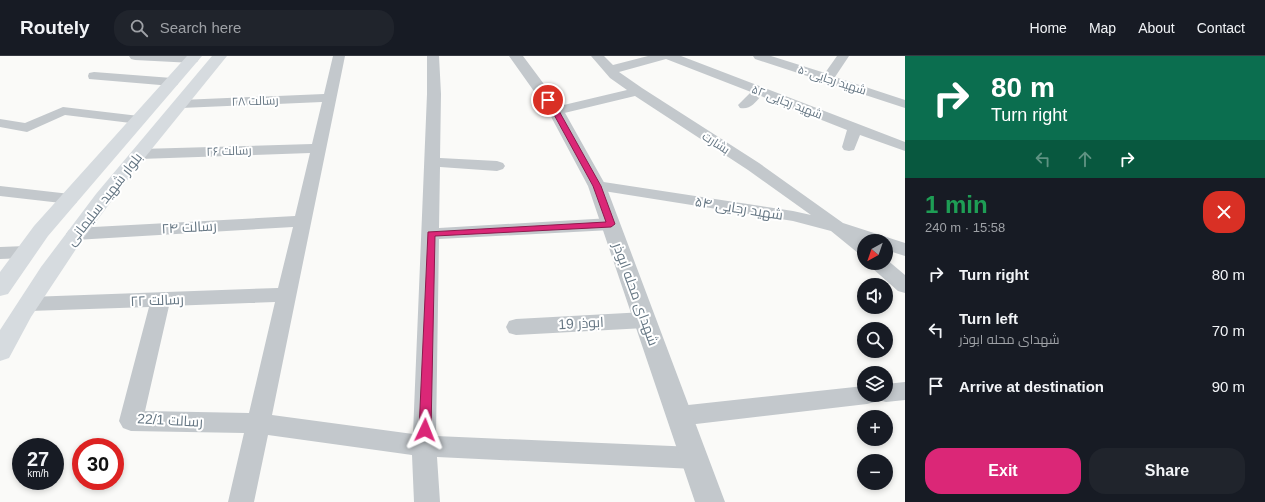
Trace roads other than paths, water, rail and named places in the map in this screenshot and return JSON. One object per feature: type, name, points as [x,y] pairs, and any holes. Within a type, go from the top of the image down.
[{"type":"main road","name":"بلوار شهید سلیمانی","points":[[0,351],[75,234],[220,56]]},
{"type":"main road","name":"بلوار شهید سلیمانی","points":[[0,288],[41,231],[194,57]]},
{"type":"street","points":[[135,56],[194,57]]},
{"type":"street","points":[[241,502],[339,56]]},
{"type":"street","points":[[427,502],[424,446],[431,234],[434,94],[433,56]]},
{"type":"street","name":"شهدای محله ابوذر","points":[[516,56],[556,111],[597,186],[710,502]]},
{"type":"street","name":"بشارت","points":[[597,56],[610,70],[637,91],[786,187],[839,227]]},
{"type":"street","points":[[610,70],[662,56]]},
{"type":"street","name":"شهید رجایی ۵۲","points":[[670,56],[905,147]]},
{"type":"street","name":"شهید رجایی ۵۰","points":[[759,56],[905,104]]},
{"type":"street","points":[[827,79],[843,56]]},
{"type":"street","points":[[94,76],[172,82]]},
{"type":"street","points":[[556,111],[637,91]]},
{"type":"street","points":[[745,105],[759,91]]},
{"type":"street","name":"رسالت ۲۸","points":[[181,104],[329,98]]},
{"type":"street","points":[[0,123],[27,128],[63,111],[139,120]]},
{"type":"street","points":[[849,147],[855,128]]},
{"type":"street","name":"رسالت ۲۶","points":[[140,154],[318,148]]},
{"type":"street","points":[[432,162],[497,166]]},
{"type":"street","name":"شهید رجایی ۵۴","points":[[597,186],[793,216],[839,227],[859,234]]},
{"type":"street","points":[[0,191],[70,199]]},
{"type":"street","name":"رسالت ۲۴","points":[[75,234],[302,221]]},
{"type":"street","points":[[431,234],[611,224]]},
{"type":"street","points":[[839,227],[857,243]]},
{"type":"street","points":[[893,246],[905,250]]},
{"type":"street","points":[[0,253],[26,252]]},
{"type":"street","points":[[887,270],[905,286]]},
{"type":"street","name":"رسالت ۲۲","points":[[29,304],[286,295]]},
{"type":"street","name":"رسالت 22/1","points":[[161,300],[131,421],[258,424]]},
{"type":"street","name":"ابوذر 19","points":[[516,327],[645,320]]},
{"type":"street","points":[[893,392],[905,391]]},
{"type":"street","points":[[679,416],[857,396]]},
{"type":"street","points":[[258,424],[424,446],[695,458]]}]
